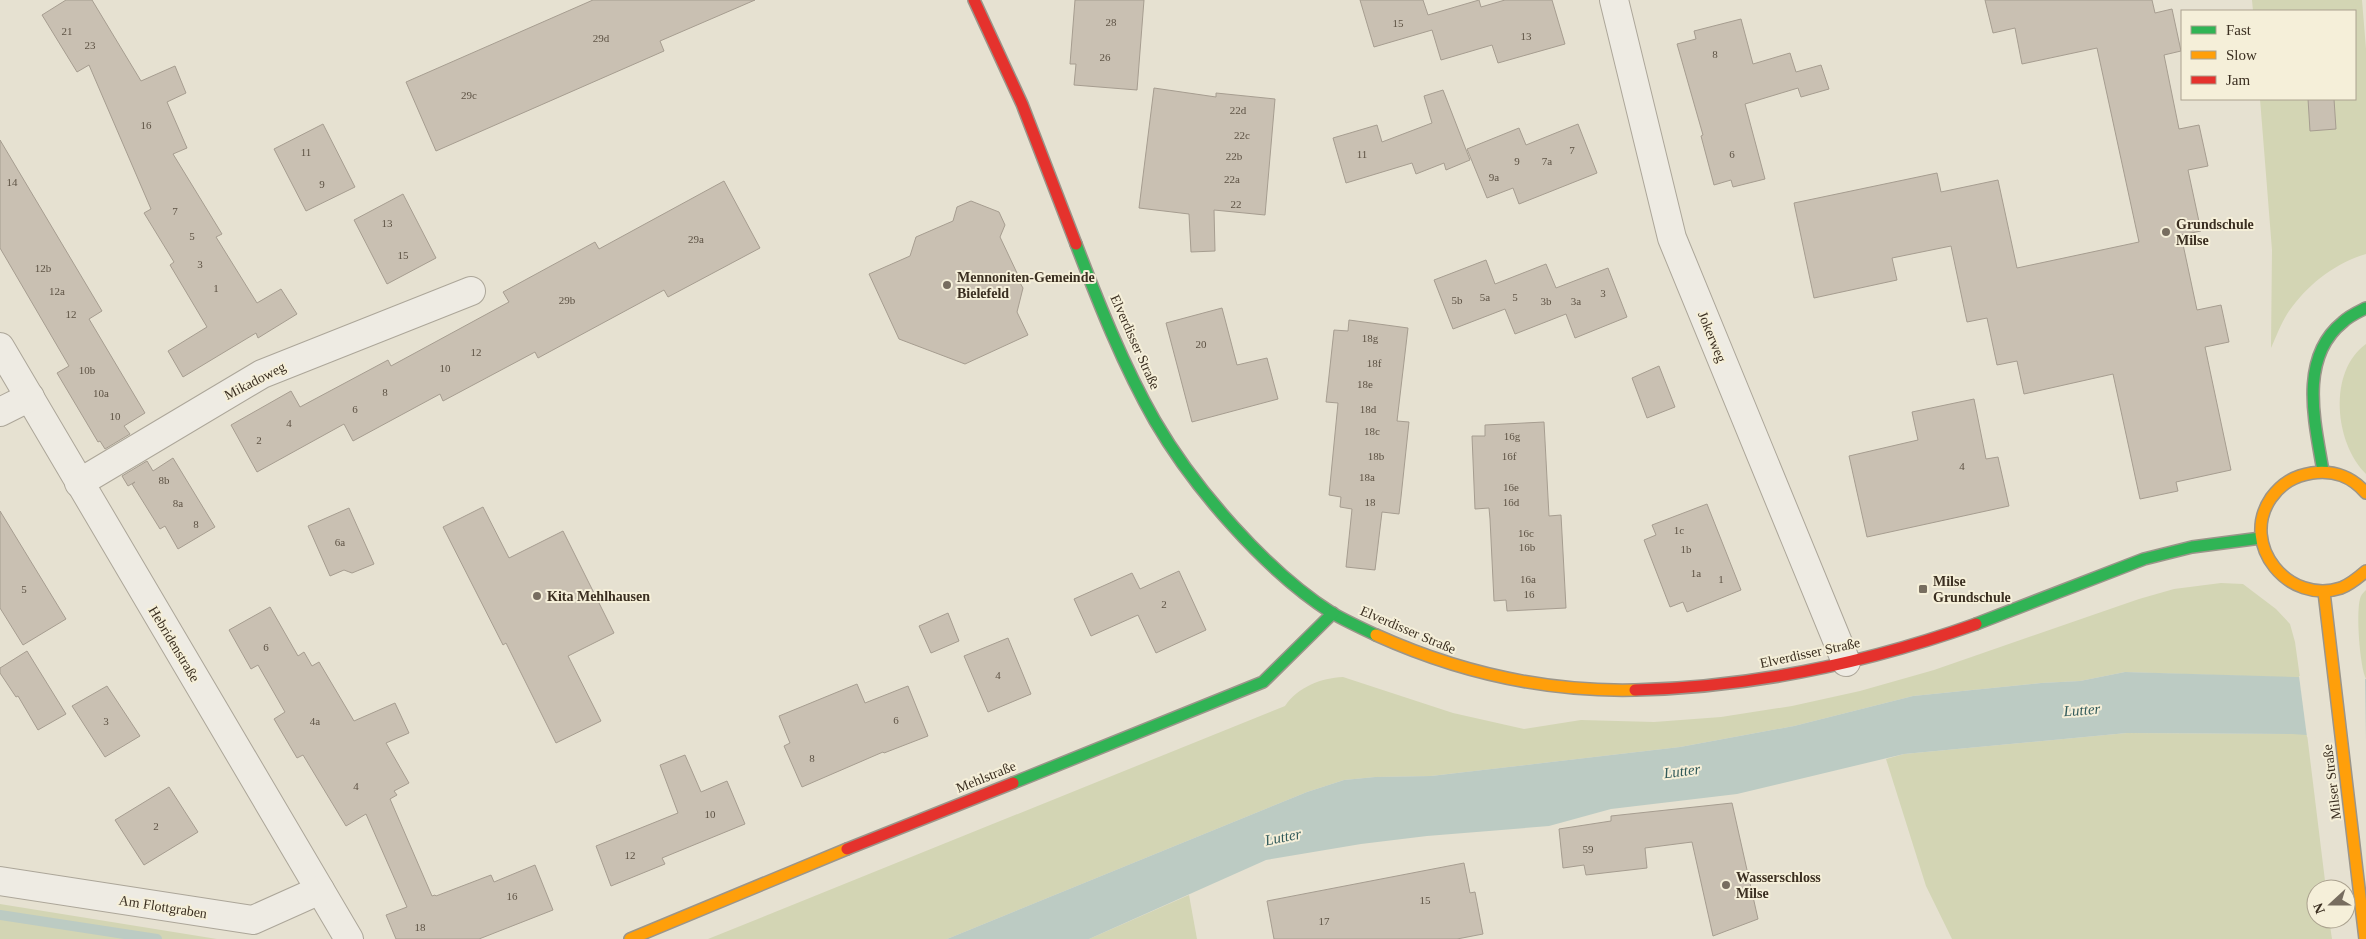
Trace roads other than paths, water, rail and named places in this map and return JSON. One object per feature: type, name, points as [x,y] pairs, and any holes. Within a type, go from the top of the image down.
[{"type":"street","name":"Elverdisser Straße","points":[[974,0],[1010,77],[1130,372],[1156,422],[1186,468],[1254,547],[1293,583],[1333,613],[1415,652],[1460,668],[1571,690],[1626,692],[1720,685],[1781,676],[1846,662],[1952,633],[2085,581],[2165,553],[2203,544],[2261,538]]},
{"type":"street","name":"Jokerweg","points":[[1614,0],[1672,238],[1846,662]]},
{"type":"street","name":"Mikadoweg","points":[[79,483],[262,374],[471,291]]},
{"type":"street","points":[[2323,471],[2313,391],[2315,360],[2329,336],[2347,318],[2366,308]]},
{"type":"street","name":"Hebridenstraße","points":[[0,347],[349,939]]},
{"type":"street","points":[[0,412],[30,397]]},
{"type":"street","points":[[2366,493],[2358,484],[2344,474],[2323,471],[2296,476],[2286,482],[2272,497],[2262,513],[2261,538],[2266,557],[2288,582],[2302,588],[2324,592],[2341,589],[2359,578],[2366,571]]},
{"type":"street","name":"Milser Straße","points":[[2324,592],[2365,939]]},
{"type":"street","name":"Mehlstraße","points":[[630,939],[1263,682],[1333,613]]},
{"type":"street","name":"Am Flottgraben","points":[[0,881],[254,920],[320,890]]},
{"type":"water","name":"Lutter","points":[[2125,672],[2366,679],[2366,739],[2292,734],[2127,733],[1904,754],[1737,794],[1611,809],[1549,826],[1427,836],[1361,844],[1266,860],[1089,939],[947,939],[1307,792],[1344,780],[1375,777],[1431,776],[1680,747],[1794,726],[1913,696],[2080,681]]},
{"type":"waterway","points":[[0,915],[157,939]]},
{"type":"place","name":"Grundschule Milse","points":[[2166,232]]},
{"type":"place","name":"Mennoniten-Gemeinde Bielefeld","points":[[947,285]]},
{"type":"place","name":"Milse Grundschule","points":[[1923,589]]},
{"type":"place","name":"Kita Mehlhausen","points":[[537,596]]},
{"type":"place","name":"Wasserschloss Milse","points":[[1726,885]]}]
